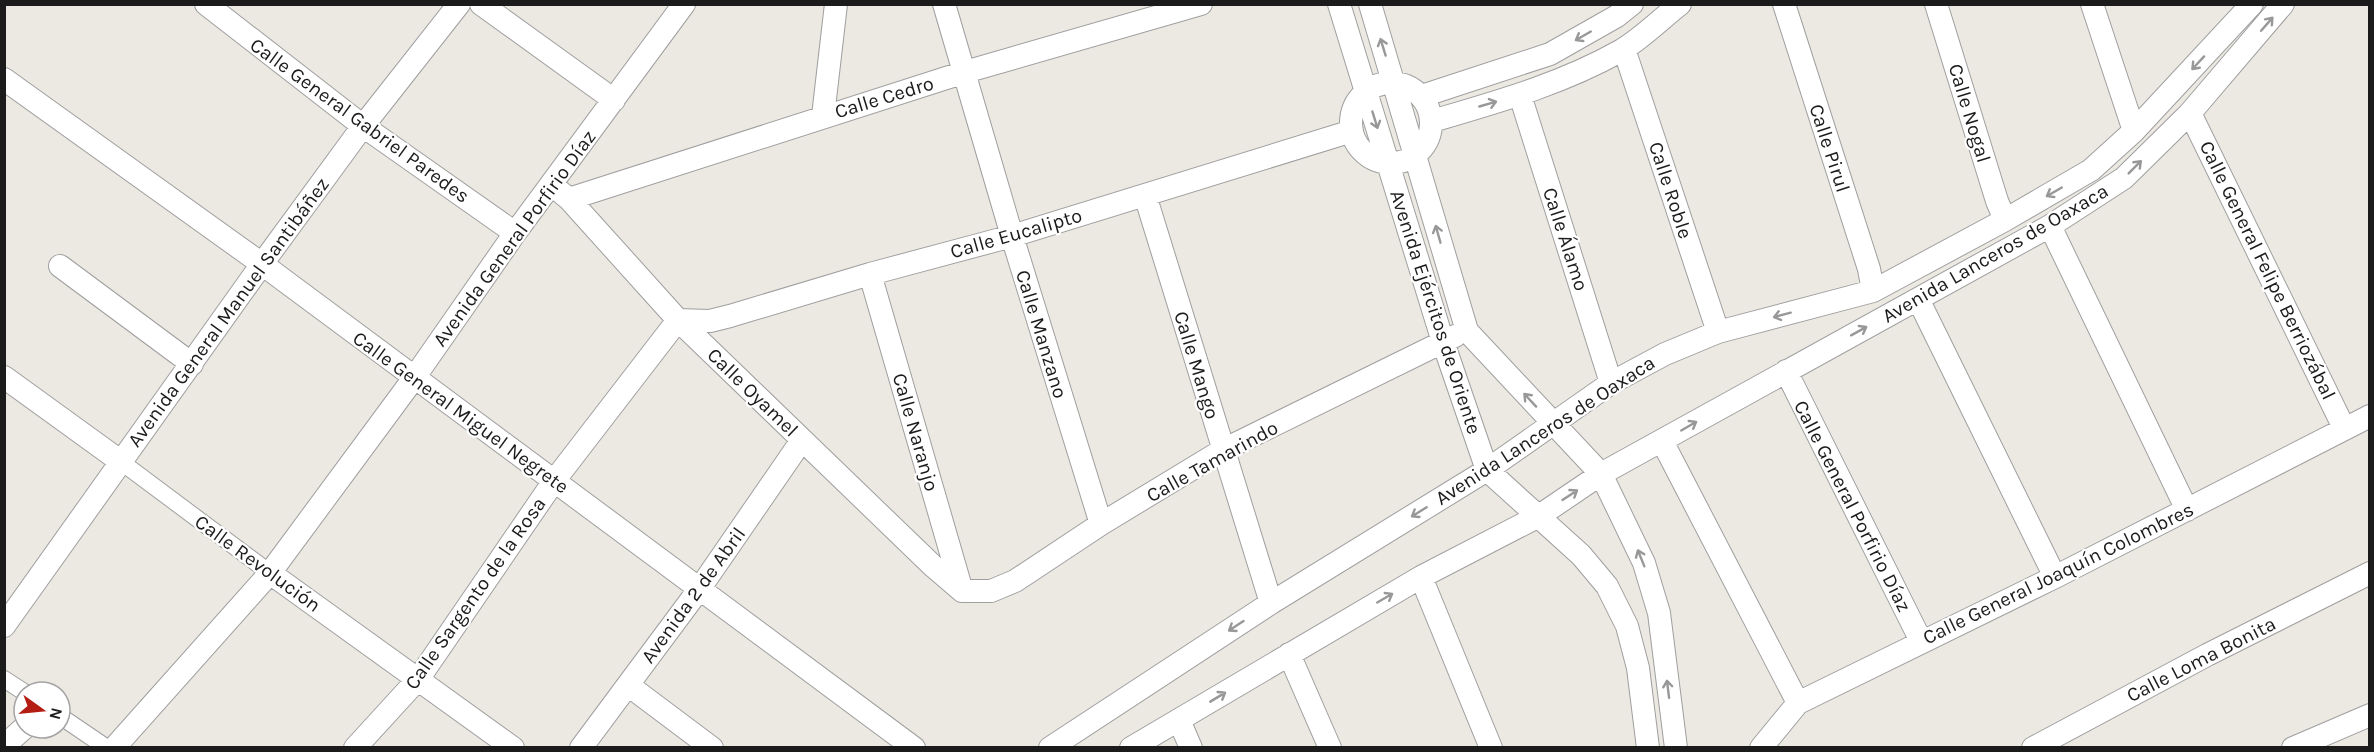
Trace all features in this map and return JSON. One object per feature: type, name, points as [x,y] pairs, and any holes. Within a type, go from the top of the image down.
[{"type":"street","name":"Calle General Gabriel Paredes","points":[[206,4],[363,126],[515,233]]},
{"type":"street","name":"Avenida General Manuel Santibáñez","points":[[4,626],[262,264],[363,126],[459,4]]},
{"type":"street","points":[[481,4],[614,100]]},
{"type":"street","name":"Avenida General Porfirio Díaz","points":[[114,747],[270,573],[414,378],[515,233],[561,192],[614,100],[684,4]]},
{"type":"street","points":[[823,116],[836,4]]},
{"type":"street","name":"Calle Manzano","points":[[944,4],[1012,236],[1101,524]]},
{"type":"street","name":"Calle Cedro","points":[[561,192],[1201,4]]},
{"type":"street","name":"Avenida Ejércitos de Oriente","points":[[1339,4],[1443,342],[1487,470],[1581,555],[1607,586],[1627,626],[1638,668],[1648,747]]},
{"type":"street","name":"Avenida Ejércitos de Oriente","points":[[1370,4],[1467,331],[1601,474],[1644,563],[1659,613],[1676,747]]},
{"type":"street","points":[[1422,96],[1550,54],[1617,16],[1632,4]]},
{"type":"street","points":[[1432,121],[1562,80],[1624,49],[1680,4]]},
{"type":"street","name":"Calle Pirul","points":[[1784,4],[1869,268],[1874,291]]},
{"type":"street","name":"Calle Nogal","points":[[1936,4],[1997,201],[2005,220]]},
{"type":"street","points":[[2092,4],[2134,131]]},
{"type":"street","name":"Avenida Lanceros de Oaxaca","points":[[1131,747],[1421,577],[1539,516],[1601,474],[2050,226],[2124,178],[2190,113],[2283,4]]},
{"type":"street","name":"Avenida Lanceros de Oaxaca","points":[[1050,747],[1271,603],[1487,470],[1611,383],[1665,354],[1718,332],[1874,291],[2091,170],[2134,131],[2247,7]]},
{"type":"street","name":"Calle Roble","points":[[1624,49],[1718,332]]},
{"type":"street","points":[[1550,54],[1562,80]]},
{"type":"street","name":"Calle General Miguel Negrete","points":[[4,79],[262,264],[914,747]]},
{"type":"street","points":[[1394,83],[1409,86],[1422,96],[1429,107],[1432,121],[1428,141],[1415,156],[1407,161],[1389,164],[1369,157],[1361,150],[1352,131],[1351,122],[1355,105],[1366,92],[1379,85],[1394,83]]},
{"type":"street","name":"Calle Álamo","points":[[1520,95],[1611,383]]},
{"type":"street","name":"Calle General Felipe Berriozábal","points":[[2190,113],[2344,428]]},
{"type":"street","name":"Calle Eucalipto","points":[[678,320],[710,321],[870,274],[1012,236],[1352,131]]},
{"type":"street","name":"Calle Oyamel","points":[[561,192],[678,320],[934,567],[962,591]]},
{"type":"street","name":"Calle Mango","points":[[1145,195],[1271,603]]},
{"type":"street","points":[[2050,226],[2187,510]]},
{"type":"street","points":[[60,266],[192,364]]},
{"type":"street","name":"Calle Naranjo","points":[[870,274],[962,591]]},
{"type":"street","points":[[1918,299],[2055,577]]},
{"type":"street","name":"Calle Sargento de la Rosa","points":[[355,747],[419,678],[554,481],[678,320]]},
{"type":"street","name":"Calle Tamarindo","points":[[962,591],[991,591],[1015,581],[1101,524],[1223,450],[1467,331]]},
{"type":"street","name":"Calle General Porfirio Díaz","points":[[1786,371],[1921,641]]},
{"type":"street","name":"Calle Revolución","points":[[4,377],[270,573],[513,747]]},
{"type":"street","name":"Calle General Joaquín Colombres","points":[[1761,747],[1798,703],[2055,577],[2370,416]]},
{"type":"street","name":"Avenida 2 de Abril","points":[[581,747],[700,588],[802,440]]},
{"type":"street","points":[[1662,441],[1798,703]]},
{"type":"street","name":"Calle Loma Bonita","points":[[2033,747],[2206,655],[2370,573]]},
{"type":"street","points":[[1421,577],[1491,747]]},
{"type":"street","points":[[1289,654],[1330,747]]},
{"type":"street","points":[[628,685],[712,747]]},
{"type":"street","points":[[2293,747],[2370,715]]},
{"type":"street","points":[[1179,720],[1191,747]]},
{"type":"street","points":[[72,724],[107,747]]}]
